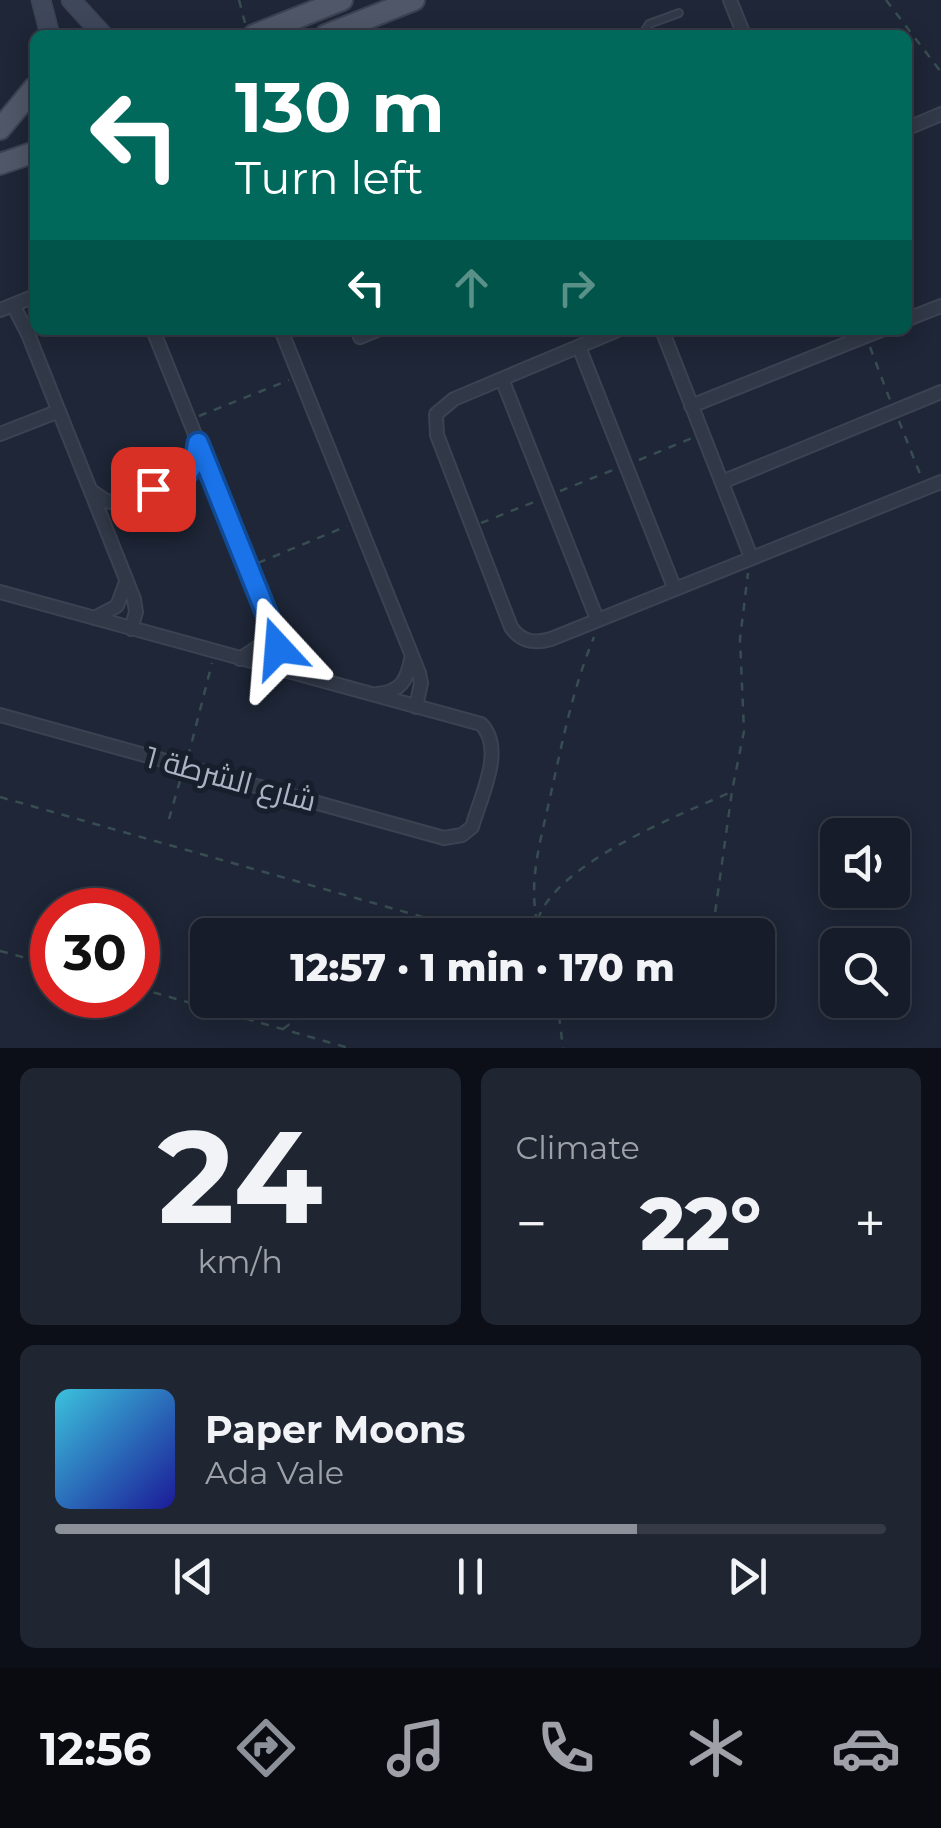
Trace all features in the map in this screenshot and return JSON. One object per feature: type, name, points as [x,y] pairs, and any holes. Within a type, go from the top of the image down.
[{"type":"main road","points":[[264,30],[342,0]]},
{"type":"main road","points":[[339,30],[414,0]]},
{"type":"main road","points":[[0,129],[30,92]]},
{"type":"main road","points":[[0,164],[30,154]]},
{"type":"street","points":[[41,0],[49,30]]},
{"type":"street","points":[[71,0],[98,30]]},
{"type":"street","points":[[730,0],[742,30]]},
{"type":"street","points":[[912,126],[941,114]]},
{"type":"street","points":[[11,306],[28,334],[130,592],[164,638]]},
{"type":"street","points":[[912,317],[941,306]]},
{"type":"street","points":[[155,335],[274,633],[300,676]]},
{"type":"street","points":[[284,335],[421,683],[442,714]]},
{"type":"street","points":[[360,337],[365,335]]},
{"type":"street","points":[[606,335],[454,398],[436,414],[437,434],[506,609],[528,633],[541,636],[565,632],[941,482]]},
{"type":"street","points":[[664,335],[751,557]]},
{"type":"street","points":[[692,406],[868,335]]},
{"type":"street","points":[[578,346],[674,587]]},
{"type":"street","points":[[502,379],[596,619]]},
{"type":"street","points":[[722,482],[941,392]]},
{"type":"street","points":[[0,434],[60,411]]},
{"type":"street","points":[[92,490],[106,501],[118,502],[182,477],[195,465],[198,443]]},
{"type":"street","points":[[0,592],[442,714]]},
{"type":"street","points":[[93,618],[117,606],[130,592]]},
{"type":"street","points":[[126,627],[130,592]]},
{"type":"street","points":[[240,659],[274,633]]},
{"type":"street","points":[[269,667],[274,633]]},
{"type":"street","points":[[372,695],[387,694],[401,686],[413,662]]},
{"type":"street","points":[[410,705],[413,662]]},
{"type":"street","points":[[410,705],[421,683]]},
{"type":"street","name":"شارع الشرطة 1","points":[[0,715],[444,838],[462,835],[472,827],[492,756],[489,734],[481,724],[442,714]]},
{"type":"lane","points":[[645,30],[649,24],[679,12]]},
{"type":"path","points":[[239,0],[249,30]]},
{"type":"path","points":[[886,0],[909,30]]},
{"type":"path","points":[[912,34],[941,72]]},
{"type":"path","points":[[189,420],[300,376]]},
{"type":"path","points":[[473,526],[703,434]]},
{"type":"path","points":[[248,567],[358,522]]},
{"type":"path","points":[[714,918],[744,731],[740,639],[751,557]]},
{"type":"path","points":[[536,918],[532,883],[535,860],[568,712],[596,619]]},
{"type":"path","points":[[169,819],[214,652]]},
{"type":"path","points":[[539,918],[563,886],[602,854],[732,791]]},
{"type":"path","points":[[0,797],[426,918]]},
{"type":"path","points":[[0,950],[30,959]]},
{"type":"path","points":[[160,994],[349,1048]]},
{"type":"path","points":[[283,1029],[297,1018]]},
{"type":"path","points":[[559,1018],[563,1048]]},
{"type":"route","points":[[153,489],[190,472],[198,443],[278,648]]}]
